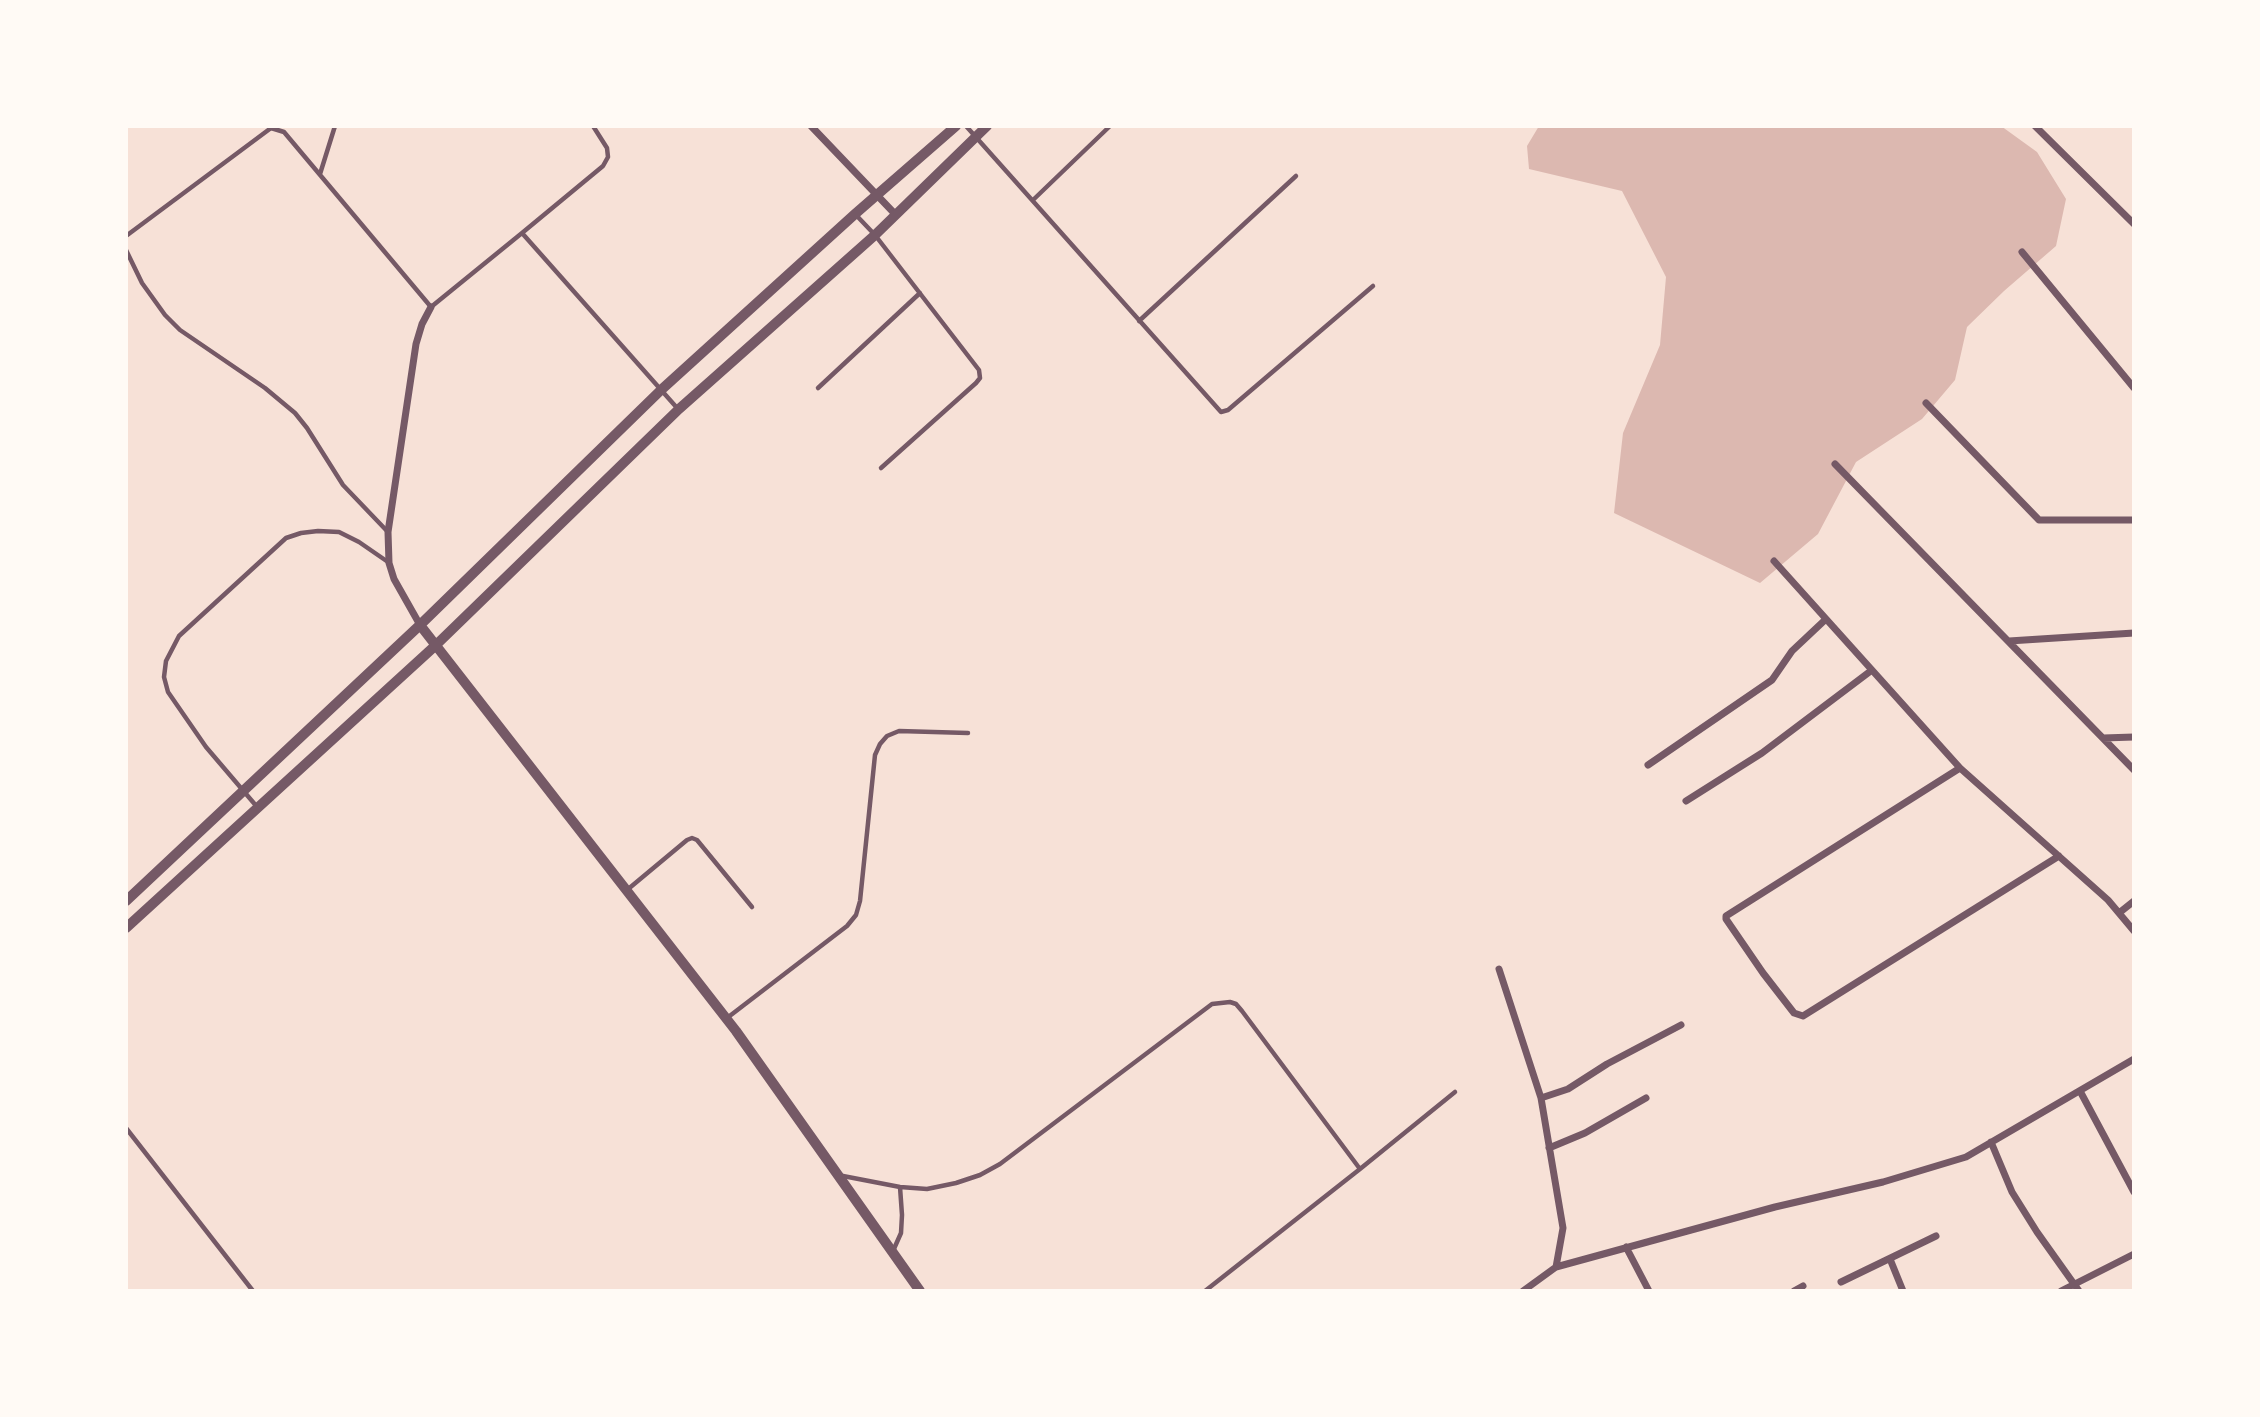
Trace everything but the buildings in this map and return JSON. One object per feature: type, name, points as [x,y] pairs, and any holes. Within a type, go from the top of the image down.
[{"type":"street","points":[[811,126],[895,215]]},
{"type":"street","points":[[126,901],[420,625],[661,390],[956,126]]},
{"type":"street","points":[[126,928],[436,645],[679,409],[875,235],[987,126]]},
{"type":"street","points":[[2035,126],[2134,224]]},
{"type":"street","points":[[2022,252],[2134,388]]},
{"type":"street","points":[[431,307],[416,344],[388,532],[389,563],[394,579],[420,625],[726,1018],[920,1291]]},
{"type":"street","points":[[1926,403],[2039,520],[2134,520]]},
{"type":"street","points":[[1835,464],[2134,770]]},
{"type":"street","points":[[1774,561],[1960,768],[2108,900],[2134,931]]},
{"type":"street","points":[[1648,765],[1772,680],[1792,651],[1826,619]]},
{"type":"street","points":[[2009,642],[2134,633]]},
{"type":"street","points":[[1686,801],[1762,753],[1872,670]]},
{"type":"street","points":[[2103,738],[2134,737]]},
{"type":"street","points":[[1960,768],[1726,916],[1763,973],[1794,1013],[1803,1016],[2059,856]]},
{"type":"street","points":[[2119,913],[2134,901]]},
{"type":"street","points":[[1499,969],[1541,1098],[1563,1228],[1556,1266]]},
{"type":"street","points":[[1541,1098],[1568,1089],[1616,1058],[1681,1025]]},
{"type":"street","points":[[1523,1291],[1556,1266],[1775,1207],[1883,1182],[1966,1157],[2134,1059]]},
{"type":"street","points":[[2080,1091],[2134,1192]]},
{"type":"street","points":[[1549,1148],[1585,1133],[1646,1098]]},
{"type":"street","points":[[1991,1142],[2012,1192],[2077,1288]]},
{"type":"street","points":[[1841,1282],[1936,1236]]},
{"type":"street","points":[[1626,1247],[1649,1291]]},
{"type":"street","points":[[2061,1291],[2077,1288],[2134,1254]]},
{"type":"street","points":[[1890,1259],[1903,1291]]},
{"type":"street","points":[[1794,1291],[1803,1286]]},
{"type":"lane","points":[[320,175],[335,126]]},
{"type":"lane","points":[[126,236],[271,128],[284,132],[431,307],[603,166],[608,156],[607,148],[593,126]]},
{"type":"lane","points":[[966,126],[1217,410],[1225,412],[1373,286]]},
{"type":"lane","points":[[1033,200],[1110,126]]},
{"type":"lane","points":[[1139,321],[1296,176]]},
{"type":"lane","points":[[855,214],[875,235],[979,370],[980,378],[881,468]]},
{"type":"lane","points":[[522,233],[679,409]]},
{"type":"lane","points":[[126,250],[142,283],[164,315],[180,330],[265,388],[295,414],[307,428],[343,485],[388,532]]},
{"type":"lane","points":[[818,387],[920,293]]},
{"type":"lane","points":[[258,808],[206,747],[168,692],[164,677],[166,661],[179,636],[286,538],[318,531],[339,532],[389,563]]},
{"type":"lane","points":[[726,1018],[847,926],[856,915],[860,901],[874,755],[880,744],[887,736],[899,731],[968,733]]},
{"type":"lane","points":[[626,890],[692,838],[697,840],[752,907]]},
{"type":"lane","points":[[838,1175],[900,1187],[927,1189],[980,1175],[1000,1164],[1212,1004],[1222,1002],[1236,1004],[1242,1011],[1360,1169]]},
{"type":"lane","points":[[1205,1291],[1455,1092]]},
{"type":"lane","points":[[126,1128],[253,1291]]},
{"type":"lane","points":[[892,1252],[901,1233],[900,1187]]},
{"type":"shaded area","points":[[1539,126],[2001,126],[2037,152],[2066,199],[2056,246],[1967,327],[1955,380],[1922,419],[1856,462],[1818,534],[1760,583],[1614,513],[1623,433],[1660,345],[1666,277],[1622,191],[1529,169],[1527,146]]}]
